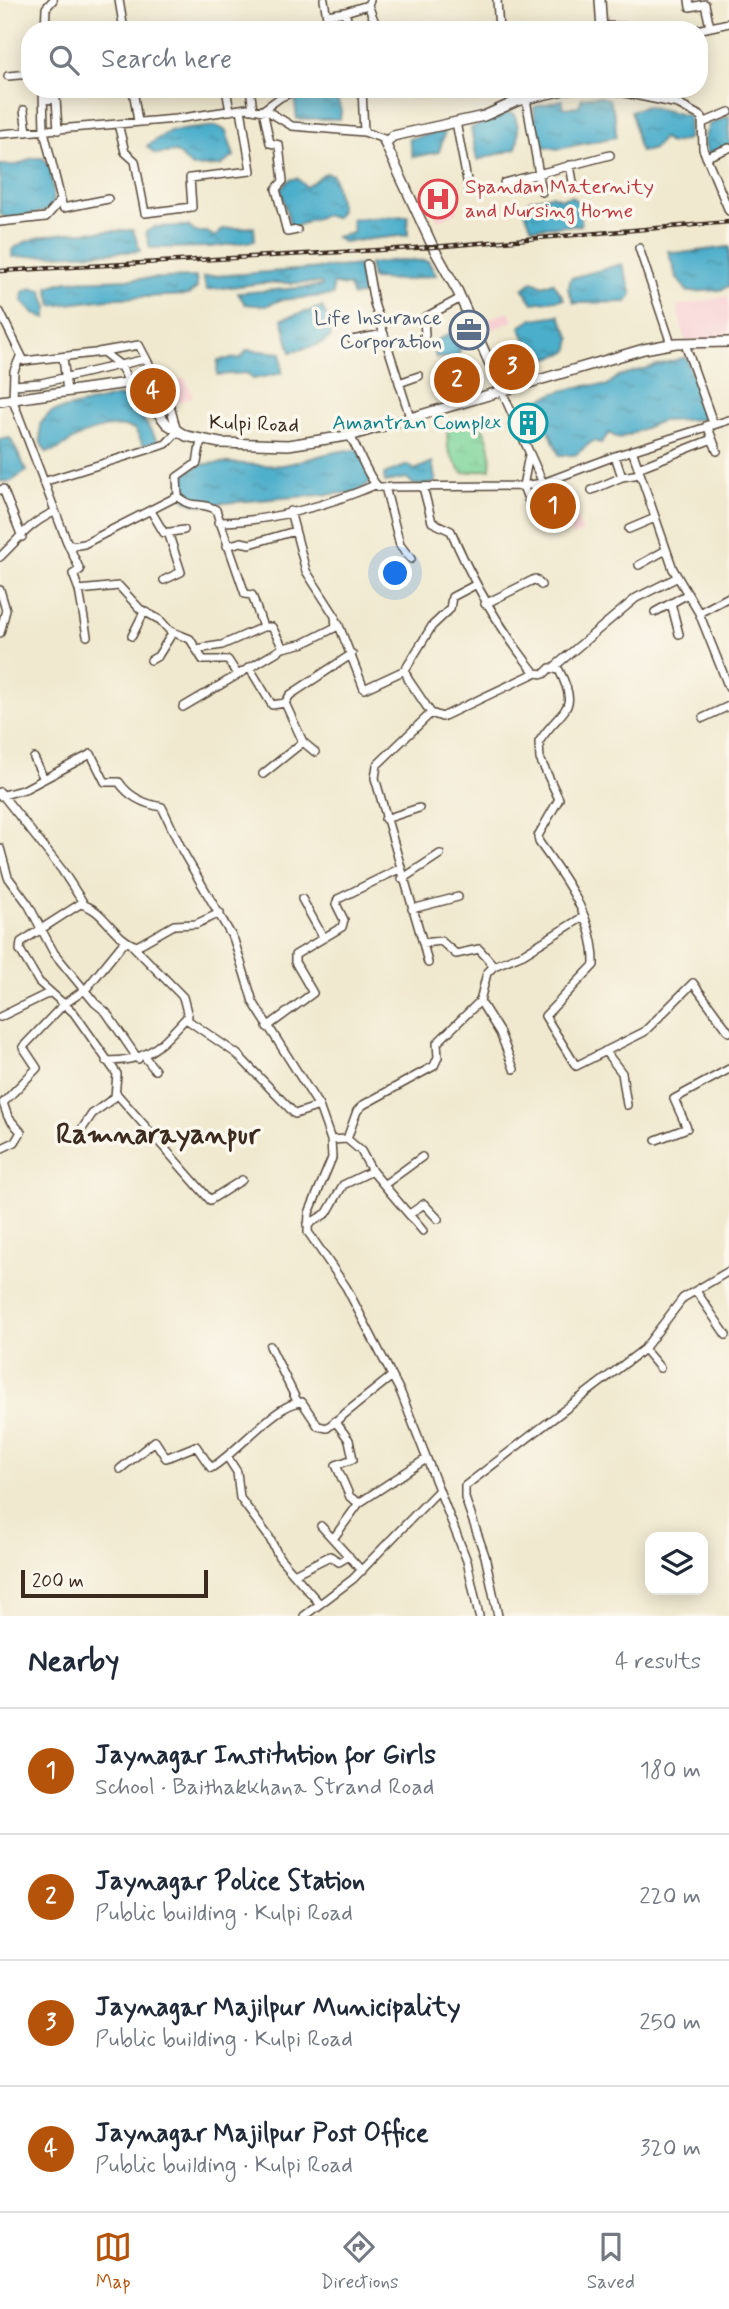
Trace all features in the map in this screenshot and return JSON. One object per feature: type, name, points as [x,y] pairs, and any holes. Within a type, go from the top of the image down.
[{"type":"main road","points":[[600,0],[602,21]]},
{"type":"main road","points":[[501,389],[461,298],[433,247],[386,146],[387,139],[484,116],[530,98]]},
{"type":"main road","name":"Kulpi Road","points":[[129,382],[139,386],[158,415],[177,432],[201,440],[288,445],[350,436],[627,353],[671,344],[729,342]]},
{"type":"main road","points":[[0,401],[129,382]]},
{"type":"street","points":[[324,0],[326,21]]},
{"type":"street","points":[[497,0],[498,21]]},
{"type":"street","points":[[690,0],[690,7],[705,4],[710,27],[729,23]]},
{"type":"street","points":[[46,21],[47,1]]},
{"type":"street","points":[[121,1],[123,21]]},
{"type":"street","points":[[327,15],[345,12],[369,2],[375,21]]},
{"type":"street","points":[[345,12],[348,21]]},
{"type":"street","points":[[8,76],[21,75]]},
{"type":"street","points":[[134,98],[138,122]]},
{"type":"street","points":[[228,98],[230,111]]},
{"type":"street","points":[[251,98],[253,108]]},
{"type":"street","points":[[262,110],[280,98]]},
{"type":"street","points":[[362,98],[364,132]]},
{"type":"street","points":[[645,98],[688,108],[705,121]]},
{"type":"street","points":[[58,130],[56,99],[44,100],[44,131],[63,208],[108,200]]},
{"type":"street","points":[[522,100],[542,192]]},
{"type":"street","points":[[0,134],[138,122],[253,108],[292,126],[364,132],[387,139]]},
{"type":"street","points":[[118,124],[125,152],[135,161],[145,213],[192,207],[190,178],[251,171],[241,109]]},
{"type":"street","points":[[24,110],[27,132]]},
{"type":"street","points":[[262,110],[270,143],[279,145],[282,181],[276,188],[287,232],[298,230]]},
{"type":"street","points":[[705,121],[729,112]]},
{"type":"street","points":[[705,121],[701,143],[729,211]]},
{"type":"street","points":[[456,122],[469,191]]},
{"type":"street","points":[[706,157],[729,148]]},
{"type":"street","points":[[504,183],[610,155]]},
{"type":"street","points":[[570,165],[574,188]]},
{"type":"street","points":[[0,222],[46,217],[61,200]]},
{"type":"street","points":[[639,248],[671,344]]},
{"type":"street","points":[[367,264],[384,334],[410,417]]},
{"type":"street","points":[[425,335],[424,318],[461,298]]},
{"type":"street","points":[[0,312],[20,357],[28,362],[139,345],[169,402],[177,432],[166,444],[43,482]]},
{"type":"street","points":[[352,340],[384,334]]},
{"type":"street","points":[[685,344],[717,451]]},
{"type":"street","points":[[98,352],[103,352],[121,365],[129,382]]},
{"type":"street","points":[[20,357],[14,370],[13,401],[54,512],[80,570],[73,575],[79,590],[86,636]]},
{"type":"street","points":[[63,357],[67,392]]},
{"type":"street","points":[[14,385],[66,377],[146,359]]},
{"type":"street","points":[[399,383],[419,376]]},
{"type":"street","points":[[501,389],[543,483]]},
{"type":"street","points":[[218,522],[250,522],[343,498],[375,485],[523,486],[543,483],[632,450],[729,420]]},
{"type":"street","points":[[350,436],[375,485]]},
{"type":"street","points":[[592,490],[712,439]]},
{"type":"street","points":[[201,440],[197,463],[177,477],[178,496],[190,506],[214,507],[245,594],[252,595],[263,627]]},
{"type":"street","points":[[632,450],[666,550],[699,613],[729,688]]},
{"type":"street","points":[[529,455],[523,486],[535,517]]},
{"type":"street","points":[[615,456],[622,477]]},
{"type":"street","points":[[385,487],[400,545],[411,559]]},
{"type":"street","points":[[423,487],[432,522],[451,531],[485,604],[501,630],[539,675],[554,667],[636,598],[678,577]]},
{"type":"street","points":[[0,490],[3,489],[22,537]]},
{"type":"street","points":[[67,542],[72,545],[84,544],[178,496]]},
{"type":"street","points":[[151,511],[164,533],[184,530]]},
{"type":"street","points":[[290,511],[310,579],[335,616],[364,689],[405,670],[432,626],[450,609],[452,597],[475,585]]},
{"type":"street","points":[[0,557],[22,537],[29,524],[54,512]]},
{"type":"street","points":[[629,528],[655,518]]},
{"type":"street","points":[[227,546],[241,542],[250,544],[295,531]]},
{"type":"street","points":[[164,580],[181,572],[168,532]]},
{"type":"street","points":[[639,565],[666,550]]},
{"type":"street","points":[[485,604],[535,579],[541,585]]},
{"type":"street","points":[[79,590],[119,586],[144,612],[160,620],[173,632],[190,639],[203,660],[228,660],[237,674]]},
{"type":"street","points":[[0,590],[6,610],[0,633]]},
{"type":"street","points":[[655,612],[688,594]]},
{"type":"street","points":[[699,613],[729,597]]},
{"type":"street","points":[[671,603],[679,634]]},
{"type":"street","points":[[132,636],[144,612]]},
{"type":"street","points":[[183,707],[283,648],[332,631],[336,627],[335,616]]},
{"type":"street","points":[[196,649],[222,645],[263,627],[272,627],[283,648]]},
{"type":"street","points":[[151,660],[158,656],[173,632]]},
{"type":"street","points":[[249,667],[272,705],[285,702],[290,695],[352,654]]},
{"type":"street","points":[[554,667],[559,670],[571,698],[539,742],[540,759],[559,799],[538,836],[539,842],[566,880],[593,940],[594,965],[545,1016],[576,1066],[644,1032],[693,983],[729,1032]]},
{"type":"street","points":[[405,670],[431,713],[442,717],[535,673]]},
{"type":"street","points":[[285,702],[303,741],[315,752]]},
{"type":"street","points":[[704,718],[729,706]]},
{"type":"street","points":[[428,963],[375,778],[377,765],[431,713]]},
{"type":"street","points":[[263,774],[303,741]]},
{"type":"street","points":[[1,794],[17,792],[91,754],[105,782],[119,782],[126,793],[135,795],[144,804],[162,807],[183,852],[220,913],[242,962],[249,992],[267,1027],[319,1106],[331,1140],[332,1158],[312,1204],[307,1226],[311,1239],[346,1287],[392,1376],[467,1561],[479,1616]]},
{"type":"street","points":[[34,758],[44,779]]},
{"type":"street","points":[[1,794],[62,870],[83,904],[133,946],[183,997],[188,1012],[186,1019],[159,1048],[141,1057],[106,1060]]},
{"type":"street","points":[[385,820],[419,808]]},
{"type":"street","points":[[0,848],[8,877],[54,953],[86,989],[94,1003],[107,1012],[141,1057],[155,1070]]},
{"type":"street","points":[[402,879],[440,854]]},
{"type":"street","points":[[267,1027],[312,996],[313,988],[297,966],[295,955],[344,924],[336,904],[338,899],[399,869]]},
{"type":"street","points":[[412,909],[458,897]]},
{"type":"street","points":[[302,899],[323,937]]},
{"type":"street","points":[[83,904],[40,928],[21,942],[20,950],[49,993],[75,1013],[117,1074],[116,1093],[80,1132],[84,1142]]},
{"type":"street","points":[[133,946],[142,945],[174,925],[196,924],[220,913]]},
{"type":"street","points":[[347,1139],[357,1111],[434,1066],[438,1057],[438,1043],[480,1001],[487,973],[494,965],[523,954],[583,917]]},
{"type":"street","points":[[0,1149],[15,1142],[21,1132],[8,1117],[4,1103],[37,1068],[23,1047],[64,1004],[86,989],[125,940]]},
{"type":"street","points":[[423,943],[441,941],[456,954],[479,949],[494,965]]},
{"type":"street","points":[[0,1017],[49,993]]},
{"type":"street","points":[[480,1001],[500,1033],[514,1069]]},
{"type":"street","points":[[186,1019],[237,1054],[295,1114],[319,1106]]},
{"type":"street","points":[[605,1051],[622,1073],[627,1105]]},
{"type":"street","points":[[656,1140],[687,1128],[674,1099],[729,1069]]},
{"type":"street","points":[[116,1093],[210,1200],[242,1180]]},
{"type":"street","points":[[331,1140],[347,1139],[361,1152],[372,1171],[411,1213],[423,1231]]},
{"type":"street","points":[[385,1184],[422,1157]]},
{"type":"street","points":[[307,1226],[327,1213],[343,1185],[372,1171]]},
{"type":"street","points":[[411,1213],[424,1204],[438,1219]]},
{"type":"street","points":[[498,1616],[488,1564],[465,1498],[465,1486],[644,1349],[661,1330],[676,1304],[729,1271]]},
{"type":"street","points":[[696,1291],[726,1335]]},
{"type":"street","points":[[270,1346],[297,1401],[305,1405],[317,1426],[327,1427],[392,1376]]},
{"type":"street","points":[[644,1349],[660,1368]]},
{"type":"street","points":[[120,1469],[155,1441],[166,1458],[196,1446],[211,1468],[228,1458],[276,1413],[297,1401]]},
{"type":"street","points":[[335,1421],[353,1451],[353,1459],[336,1465],[350,1497],[359,1503]]},
{"type":"street","points":[[228,1458],[237,1472],[240,1498],[294,1574],[319,1603]]},
{"type":"street","points":[[333,1539],[359,1503],[426,1459]]},
{"type":"street","points":[[304,1616],[362,1571],[438,1491]]},
{"type":"street","points":[[321,1526],[362,1571]]},
{"type":"street","points":[[294,1574],[330,1556],[339,1562],[349,1556]]},
{"type":"shaded area","name":"Spandan Maternity and Nursing Home","points":[[453,181],[460,196],[457,212],[438,220],[431,203],[420,207],[415,196]]},
{"type":"shaded area","points":[[729,296],[729,340],[685,342],[677,306]]},
{"type":"shaded area","points":[[509,311],[513,321],[479,335],[475,325]]},
{"type":"shaded area","points":[[185,378],[193,396],[172,405],[164,386]]},
{"type":"shaded area","points":[[562,481],[583,532],[572,536],[567,525],[544,534],[525,488]]},
{"type":"green space","points":[[471,422],[481,425],[486,436],[490,451],[490,469],[463,473],[449,450],[448,424]]},
{"type":"water","points":[[300,98],[337,98],[341,111],[340,119],[297,119],[295,102]]},
{"type":"water","points":[[582,98],[609,99],[615,116],[616,137],[558,149],[543,146],[535,131],[534,107],[562,100],[564,108],[579,106]]},
{"type":"water","points":[[646,106],[689,116],[688,139],[670,144],[663,138],[654,149],[641,152],[631,111]]},
{"type":"water","points":[[506,113],[514,114],[517,123],[516,149],[477,160],[471,128]]},
{"type":"water","points":[[729,116],[729,145],[707,154],[704,139],[709,125]]},
{"type":"water","points":[[217,126],[226,131],[234,156],[220,166],[192,167],[176,152],[155,154],[147,146],[170,131]]},
{"type":"water","points":[[445,131],[439,152],[413,157],[409,139]]},
{"type":"water","points":[[32,158],[43,158],[51,169],[54,202],[47,211],[6,219],[0,213],[0,165],[18,165]]},
{"type":"water","points":[[326,173],[333,175],[341,210],[335,218],[324,215],[291,228],[281,189],[289,180],[297,178],[306,187]]},
{"type":"water","points":[[551,195],[561,199],[571,196],[580,204],[581,225],[532,228],[523,207],[530,200]]},
{"type":"water","points":[[408,216],[408,235],[343,242],[336,237],[353,233],[352,219]]},
{"type":"water","points":[[188,226],[195,232],[207,232],[215,237],[223,229],[254,227],[255,241],[211,247],[150,248],[146,232],[155,227]]},
{"type":"water","points":[[133,230],[140,251],[12,257],[12,250],[37,238],[70,233]]},
{"type":"water","points":[[729,247],[729,286],[720,290],[688,292],[677,278],[668,251],[682,253]]},
{"type":"water","points":[[398,260],[428,261],[436,275],[405,280],[372,279],[369,264]]},
{"type":"water","points":[[622,264],[632,294],[627,302],[574,303],[568,289],[571,278]]},
{"type":"water","points":[[362,265],[370,293],[353,296],[349,286],[333,284],[333,295],[280,300],[266,306],[245,304],[238,293],[322,286],[321,283],[263,283],[207,290],[203,277]]},
{"type":"water","points":[[196,277],[197,288],[188,295],[116,298],[52,306],[48,287],[67,281]]},
{"type":"water","points":[[533,281],[543,286],[553,282],[564,299],[533,303],[523,289]]},
{"type":"water","points":[[32,288],[42,290],[48,308],[46,318],[35,314],[22,301],[23,292]]},
{"type":"water","points":[[322,307],[331,327],[330,338],[320,344],[291,352],[282,319]]},
{"type":"water","points":[[559,315],[571,339],[568,352],[545,359],[538,355],[530,358],[530,349],[520,327],[533,319]]},
{"type":"water","points":[[450,333],[461,349],[456,358],[436,358],[432,343]]},
{"type":"water","points":[[247,350],[281,353],[282,373],[253,379],[247,373],[217,375],[218,360],[241,358]]},
{"type":"water","points":[[686,357],[707,419],[661,421],[619,439],[609,433],[601,443],[593,441],[575,455],[559,455],[537,401],[571,389],[606,386],[619,376]]},
{"type":"water","points":[[118,396],[133,403],[158,442],[143,445],[135,429],[113,427],[89,432],[59,449],[46,452],[41,443],[40,424],[51,412]]},
{"type":"water","points":[[10,438],[27,471],[10,482],[0,481],[0,439]]},
{"type":"water","points":[[358,450],[370,475],[370,483],[356,492],[200,505],[185,500],[179,492],[183,478],[193,469],[205,464],[283,465],[338,451]]},
{"type":"water","points":[[432,462],[436,483],[414,485],[407,478],[385,482],[384,474],[408,465],[415,470]]},
{"type":"railway","points":[[0,271],[433,247],[729,222]]},
{"type":"place","name":"Spandan Maternity and Nursing Home","points":[[438,199]]},
{"type":"place","name":"Life Insurance Corporation","points":[[469,330]]},
{"type":"place","name":"Jaynagar Majilpur Municipality","points":[[512,367]]},
{"type":"place","name":"Jaynagar Police Station","points":[[457,380]]},
{"type":"place","name":"Jaynagar Majilpur Post Office","points":[[153,391]]},
{"type":"place","name":"Amantran Complex","points":[[528,423]]},
{"type":"place","name":"Jaynagar Institution for Girls","points":[[553,506]]},
{"type":"district","name":"Ramnarayanpur","points":[[158,1135]]}]
